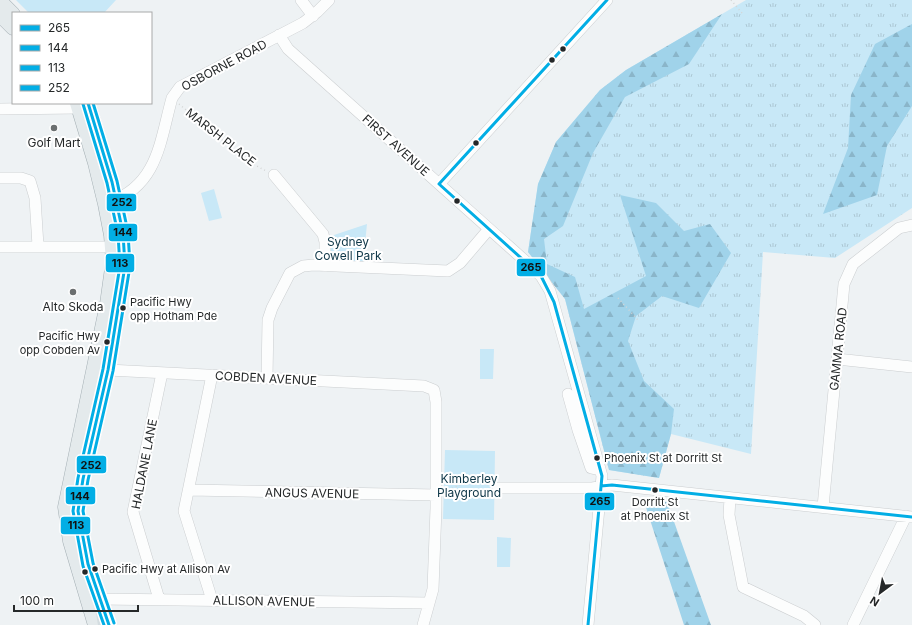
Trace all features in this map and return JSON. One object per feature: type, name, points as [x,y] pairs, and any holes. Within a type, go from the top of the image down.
[{"type":"main road","points":[[0,1],[12,13]]},
{"type":"main road","points":[[0,15],[12,27]]},
{"type":"main road","points":[[81,105],[111,202],[123,233],[118,247],[112,275],[65,508],[70,541],[95,625]]},
{"type":"main road","points":[[105,615],[84,546],[78,511],[83,479],[108,370],[123,285],[118,247]]},
{"type":"street","points":[[301,0],[313,16]]},
{"type":"street","name":"OSBORNE ROAD","points":[[111,202],[133,190],[150,171],[172,98],[177,90],[194,79],[279,36],[313,16],[329,0]]},
{"type":"street","points":[[439,184],[607,0]]},
{"type":"street","name":"FIRST AVENUE","points":[[279,36],[288,49],[533,268],[546,284],[554,302],[600,470],[601,486],[588,625]]},
{"type":"street","points":[[0,109],[81,105]]},
{"type":"street","points":[[274,175],[323,234],[325,242],[325,266]]},
{"type":"street","points":[[0,178],[21,178],[30,180],[34,198],[38,246]]},
{"type":"street","name":"GAMMA ROAD","points":[[823,507],[844,284],[854,264],[899,228],[912,225]]},
{"type":"street","points":[[267,378],[268,320],[272,308],[290,273],[297,268],[303,266],[325,266],[448,271],[460,263],[489,229]]},
{"type":"street","points":[[0,247],[118,247]]},
{"type":"street","points":[[837,359],[912,367]]},
{"type":"street","name":"COBDEN AVENUE","points":[[108,370],[424,386],[434,390],[436,394],[436,495]]},
{"type":"street","name":"HALDANE LANE","points":[[159,600],[133,512],[162,373]]},
{"type":"street","points":[[212,375],[184,511],[212,600]]},
{"type":"street","points":[[568,394],[591,468],[600,470]]},
{"type":"street","points":[[498,488],[592,488],[612,485],[909,517],[853,625]]},
{"type":"street","name":"ANGUS AVENUE","points":[[189,490],[436,495]]},
{"type":"street","points":[[423,625],[433,589],[436,495]]},
{"type":"street","points":[[730,498],[729,515],[743,586],[804,616],[815,625]]},
{"type":"street","name":"ALLISON AVENUE","points":[[105,615],[159,600],[429,603]]},
{"type":"path","points":[[731,0],[742,13]]},
{"type":"path","name":"MARSH PLACE","points":[[179,104],[235,152],[264,170]]},
{"type":"path","points":[[618,298],[639,321]]},
{"type":"path","points":[[436,495],[449,491],[459,485],[478,482],[498,488]]},
{"type":"green space","points":[[16,0],[116,0],[105,12],[28,12]]},
{"type":"green space","points":[[746,0],[912,0],[912,208],[835,258],[763,252],[751,454],[671,434],[659,478],[609,470],[565,299],[528,252],[538,184],[556,142],[600,90],[626,70]]},
{"type":"green space","points":[[722,14],[689,64],[625,97],[593,153],[563,226],[544,239],[547,264],[575,277],[584,309],[646,276],[620,195],[656,203],[684,231],[710,224],[731,253],[699,308],[662,296],[636,316],[628,341],[644,381],[674,409],[671,434],[659,478],[609,470],[565,299],[528,252],[538,184],[556,142],[600,90],[626,70]]},
{"type":"green space","points":[[912,24],[912,106],[887,146],[877,195],[823,214],[848,148],[851,95],[875,44]]},
{"type":"green space","points":[[214,189],[222,218],[209,221],[201,193]]},
{"type":"green space","name":"Sydney Cowell Park","points":[[367,224],[363,264],[333,262],[331,260],[328,237]]},
{"type":"green space","points":[[480,349],[494,349],[493,379],[480,379]]},
{"type":"green space","name":"Kimberley Playground","points":[[445,450],[495,451],[494,520],[443,519]]},
{"type":"green space","points":[[643,498],[667,502],[711,625],[684,625]]},
{"type":"green space","points":[[497,537],[511,538],[510,567],[497,567]]},
{"type":"transit line","name":"265","points":[[439,184],[607,0]]},
{"type":"transit line","name":"113","points":[[83,104],[107,183],[118,234],[120,266],[103,369],[78,478],[73,511],[83,566],[104,625]]},
{"type":"transit line","name":"144","points":[[88,104],[112,182],[123,233],[125,266],[108,370],[83,479],[78,511],[88,564],[109,625]]},
{"type":"transit line","name":"252","points":[[93,104],[117,181],[128,232],[130,266],[113,371],[88,480],[83,511],[93,563],[114,623]]},
{"type":"transit line","name":"265","points":[[439,184],[541,276],[554,302],[602,476],[588,625]]},
{"type":"transit line","name":"265","points":[[601,486],[612,485],[912,517]]},
{"type":"place","name":"Golf Mart","points":[[54,128]]},
{"type":"place","name":"Alto Skoda","points":[[73,292]]},
{"type":"place","name":"Pacific Hwy opp Hotham Pde","points":[[123,308]]},
{"type":"place","name":"Pacific Hwy opp Cobden Av","points":[[107,342]]},
{"type":"place","name":"Phoenix St at Dorritt St","points":[[597,458]]},
{"type":"place","name":"Dorritt St at Phoenix St","points":[[655,490]]},
{"type":"place","name":"Pacific Hwy at Allison Av","points":[[95,569]]}]
